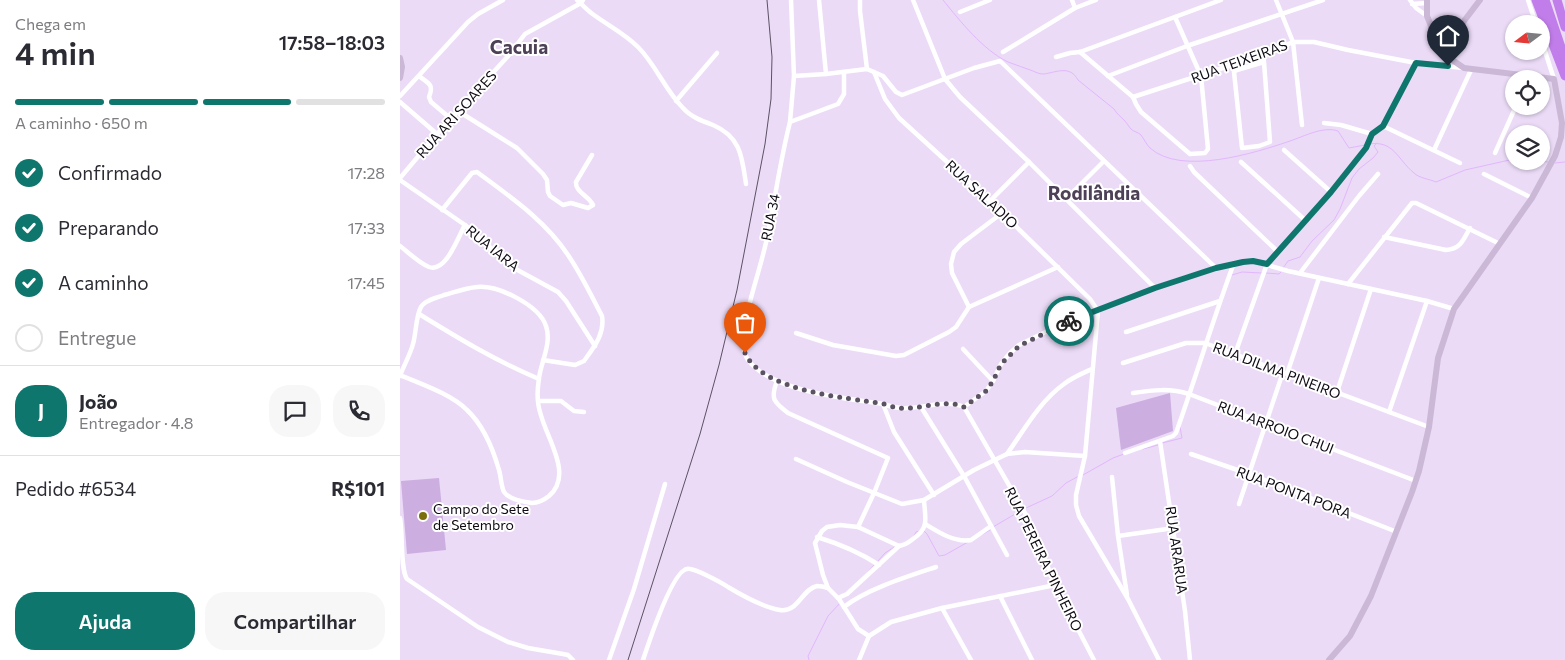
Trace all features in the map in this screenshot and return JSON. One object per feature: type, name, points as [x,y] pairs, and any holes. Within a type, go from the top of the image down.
[{"type":"highway","points":[[1528,0],[1541,12]]},
{"type":"highway","points":[[1536,0],[1565,76]]},
{"type":"highway","points":[[1545,0],[1565,60]]},
{"type":"highway","points":[[1557,0],[1565,14]]},
{"type":"highway","points":[[1557,0],[1565,27]]},
{"type":"main road","points":[[1442,50],[1480,0]]},
{"type":"main road","points":[[1427,1],[1427,16],[1442,50],[1467,69],[1505,74]]},
{"type":"main road","points":[[400,58],[402,67],[400,78]]},
{"type":"main road","points":[[1329,660],[1350,636],[1371,596],[1416,481],[1429,427],[1438,358],[1454,309],[1532,198],[1555,156],[1561,137],[1562,123],[1554,79],[1550,79]]},
{"type":"street","points":[[400,96],[468,22],[503,0]]},
{"type":"street","points":[[791,0],[794,76],[867,69],[883,76],[896,92],[902,95],[974,68],[1000,61],[1216,268]]},
{"type":"street","points":[[819,0],[826,74]]},
{"type":"street","points":[[860,0],[867,69]]},
{"type":"street","points":[[912,0],[945,79],[960,97],[1029,162],[1155,288]]},
{"type":"street","points":[[960,12],[990,0]]},
{"type":"street","points":[[1072,0],[1075,8]]},
{"type":"street","points":[[1003,52],[1075,8],[1096,0]]},
{"type":"street","points":[[1056,57],[1080,52],[1221,0]]},
{"type":"street","points":[[1276,0],[1293,42],[1302,125]]},
{"type":"street","points":[[1108,76],[1187,46],[1323,0]]},
{"type":"street","points":[[1528,0],[1533,15]]},
{"type":"street","points":[[581,1],[593,15],[627,37],[638,48],[676,101],[691,115],[721,129],[729,135],[737,145],[740,153],[746,184]]},
{"type":"street","name":"RUA ARI SOARES","points":[[400,179],[525,34],[581,1]]},
{"type":"street","points":[[1411,2],[1427,1]]},
{"type":"street","points":[[1411,2],[1427,16]]},
{"type":"street","points":[[1080,52],[1133,97],[1141,112],[1190,154],[1205,153],[1208,149],[1201,76],[1175,17]]},
{"type":"street","name":"RUA TEIXEIRAS","points":[[1133,97],[1201,76],[1293,42],[1314,42],[1416,63],[1467,69]]},
{"type":"street","points":[[676,101],[717,53]]},
{"type":"street","points":[[1263,54],[1264,62],[1270,142],[1252,148],[1241,148],[1234,72],[1264,62]]},
{"type":"street","points":[[1548,60],[1554,79]]},
{"type":"street","points":[[1235,354],[1266,266],[1277,251],[1331,192],[1366,148],[1372,134],[1383,126],[1416,63]]},
{"type":"street","points":[[1434,150],[1467,69]]},
{"type":"street","points":[[790,122],[838,104],[844,94],[844,72]]},
{"type":"street","name":"RUA SALADIO","points":[[874,72],[884,99],[899,118],[990,201],[1090,299],[1098,310]]},
{"type":"street","points":[[419,76],[432,88],[429,97],[431,102],[451,119]]},
{"type":"street","name":"RUA 34","points":[[794,76],[790,122],[782,152],[767,238],[752,291],[743,345],[748,359],[754,366],[776,381],[794,388],[884,404],[896,408],[954,404],[964,407]]},
{"type":"street","points":[[400,102],[437,134]]},
{"type":"street","points":[[458,111],[517,148],[543,174],[547,180],[550,196],[563,205],[570,203],[588,208],[593,205],[577,189],[576,185],[592,155]]},
{"type":"street","points":[[1495,153],[1512,115]]},
{"type":"street","points":[[1324,124],[1337,124],[1372,134]]},
{"type":"street","points":[[1383,126],[1460,163]]},
{"type":"street","points":[[1284,150],[1331,192]]},
{"type":"street","points":[[1066,199],[1104,161]]},
{"type":"street","points":[[990,201],[1029,162]]},
{"type":"street","points":[[1240,162],[1306,221]]},
{"type":"street","points":[[1190,166],[1277,251]]},
{"type":"street","points":[[442,210],[472,173],[477,172],[535,217],[553,235],[568,255],[602,316],[604,324],[595,346],[584,361],[575,365],[543,360]]},
{"type":"street","points":[[1300,273],[1378,174]]},
{"type":"street","points":[[1484,174],[1532,198]]},
{"type":"street","name":"RUA IARA","points":[[400,179],[465,225],[512,267],[558,292],[566,301],[595,346]]},
{"type":"street","points":[[1348,284],[1412,203],[1416,203],[1470,228],[1500,244]]},
{"type":"street","points":[[969,307],[952,273],[951,264],[954,252],[960,244],[1002,213]]},
{"type":"street","points":[[400,246],[423,264],[429,267],[437,267],[444,262],[465,225]]},
{"type":"street","points":[[1384,237],[1452,250],[1460,245],[1470,228]]},
{"type":"street","points":[[964,407],[986,391],[1001,364],[1019,346],[1068,321],[1155,288],[1234,263],[1253,261],[1266,266],[1427,301],[1454,309]]},
{"type":"street","points":[[1125,453],[1176,434],[1234,263]]},
{"type":"street","points":[[796,332],[833,345],[896,356],[904,355],[956,327],[969,307],[1058,267]]},
{"type":"street","points":[[1238,504],[1265,424],[1319,278]]},
{"type":"street","points":[[477,287],[498,290],[536,312],[547,328],[548,339],[543,360],[539,379],[538,401],[540,415],[558,463],[559,478],[556,490],[545,499],[533,503],[520,500],[504,492],[495,459],[479,424],[466,409],[451,398],[400,376],[412,346],[422,306],[425,303],[457,291],[477,287]]},
{"type":"street","points":[[1337,392],[1371,289]]},
{"type":"street","points":[[1126,332],[1220,301]]},
{"type":"street","points":[[1390,412],[1427,301]]},
{"type":"street","points":[[1098,310],[1085,456],[1076,495],[1076,505],[1079,516],[1128,599],[1159,660]]},
{"type":"street","points":[[419,314],[510,367],[539,379]]},
{"type":"street","name":"RUA DILMA PINEIRO","points":[[1123,363],[1186,343],[1207,343],[1429,427]]},
{"type":"street","points":[[963,349],[993,381]]},
{"type":"street","points":[[1007,454],[1029,422],[1053,393],[1065,383],[1092,369]]},
{"type":"street","points":[[776,381],[773,395],[775,402],[788,413],[888,458],[858,527]]},
{"type":"street","name":"RUA ARROIO CHUI","points":[[1134,393],[1173,390],[1189,394],[1416,481]]},
{"type":"street","points":[[538,401],[561,400],[574,411],[584,412]]},
{"type":"street","points":[[884,404],[894,432],[934,495]]},
{"type":"street","points":[[920,407],[964,476],[1007,555]]},
{"type":"street","name":"RUA PEREIRA PINHEIRO","points":[[964,407],[1025,513],[1054,585],[1094,660]]},
{"type":"street","name":"RUA ARARUA","points":[[1160,440],[1174,528],[1190,660]]},
{"type":"street","points":[[796,459],[902,504],[924,500],[964,476],[1007,454],[1026,452],[1085,456]]},
{"type":"street","name":"RUA PONTA PORA","points":[[1190,454],[1249,474],[1397,532]]},
{"type":"street","points":[[1112,477],[1118,536],[1128,599]]},
{"type":"street","points":[[609,660],[634,589],[665,484]]},
{"type":"street","points":[[869,636],[858,629],[839,598],[828,588],[815,543],[827,527],[834,525],[858,527],[899,546],[906,545],[921,534],[925,524],[924,500]]},
{"type":"street","points":[[400,518],[404,574],[407,579],[478,627],[508,642],[528,648],[563,654],[573,660]]},
{"type":"street","points":[[925,524],[948,536],[967,541],[992,528]]},
{"type":"street","points":[[1118,536],[1174,528]]},
{"type":"street","points":[[818,537],[845,546],[879,565]]},
{"type":"street","points":[[839,598],[847,594],[899,546]]},
{"type":"street","points":[[844,606],[902,579],[936,567]]},
{"type":"street","points":[[644,660],[666,599],[679,574],[687,569],[716,580],[748,599],[780,610],[786,610],[796,605],[812,588],[820,586],[828,588]]},
{"type":"street","points":[[859,660],[869,636],[891,622],[942,608],[1054,585]]},
{"type":"street","points":[[1000,596],[1032,660]]},
{"type":"street","points":[[942,608],[971,660]]},
{"type":"shaded area","points":[[1170,393],[1173,431],[1121,450],[1116,408]]},
{"type":"shaded area","name":"Campo do Sete de Setembro","points":[[439,478],[446,550],[407,554],[401,481]]},
{"type":"waterway","points":[[943,0],[964,26],[999,57],[1041,74],[1063,71],[1071,72],[1114,109],[1131,129],[1141,135],[1150,148],[1163,156],[1180,160],[1218,160],[1258,151],[1314,132],[1326,130],[1338,131],[1349,148],[1365,145]]},
{"type":"waterway","points":[[1283,268],[1288,261],[1300,257],[1312,241],[1334,220],[1352,178],[1378,152],[1374,146],[1377,143]]},
{"type":"waterway","points":[[1369,144],[1384,145],[1390,148],[1416,175],[1436,182],[1465,170],[1505,161]]},
{"type":"waterway","points":[[1555,163],[1565,162]]},
{"type":"waterway","points":[[1232,275],[1242,272],[1262,273]]},
{"type":"waterway","points":[[1266,273],[1279,274],[1281,272]]},
{"type":"waterway","points":[[1162,443],[1182,438],[1180,427]]},
{"type":"waterway","points":[[1143,449],[1158,445]]},
{"type":"waterway","points":[[1083,475],[1124,454]]},
{"type":"waterway","points":[[1026,508],[1052,496],[1066,483],[1077,477]]},
{"type":"waterway","points":[[993,527],[1022,510]]},
{"type":"waterway","points":[[923,530],[939,556],[945,555],[968,542]]},
{"type":"waterway","points":[[983,534],[990,530]]},
{"type":"waterway","points":[[914,536],[916,532],[920,531]]},
{"type":"waterway","points":[[878,561],[885,553],[896,546]]},
{"type":"waterway","points":[[868,572],[875,564]]},
{"type":"waterway","points":[[809,660],[808,656],[828,616],[840,603]]},
{"type":"railway","points":[[628,660],[700,434],[737,290],[765,144],[771,99],[772,57],[767,0]]},
{"type":"way so far","points":[[745,353],[754,366],[764,374],[794,388],[884,404],[896,408],[954,404],[964,407],[986,391],[1001,364],[1010,353],[1019,346],[1069,321]]},
{"type":"place","name":"Campo do Sete de Setembro","points":[[423,516]]},
{"type":"district","name":"Cacuia","points":[[519,46]]},
{"type":"district","name":"Rodilândia","points":[[1094,192]]},
{"type":"route","points":[[1069,321],[1155,288],[1216,268],[1234,263],[1253,261],[1267,264],[1331,192],[1366,148],[1372,134],[1383,126],[1416,63],[1448,66]]}]
